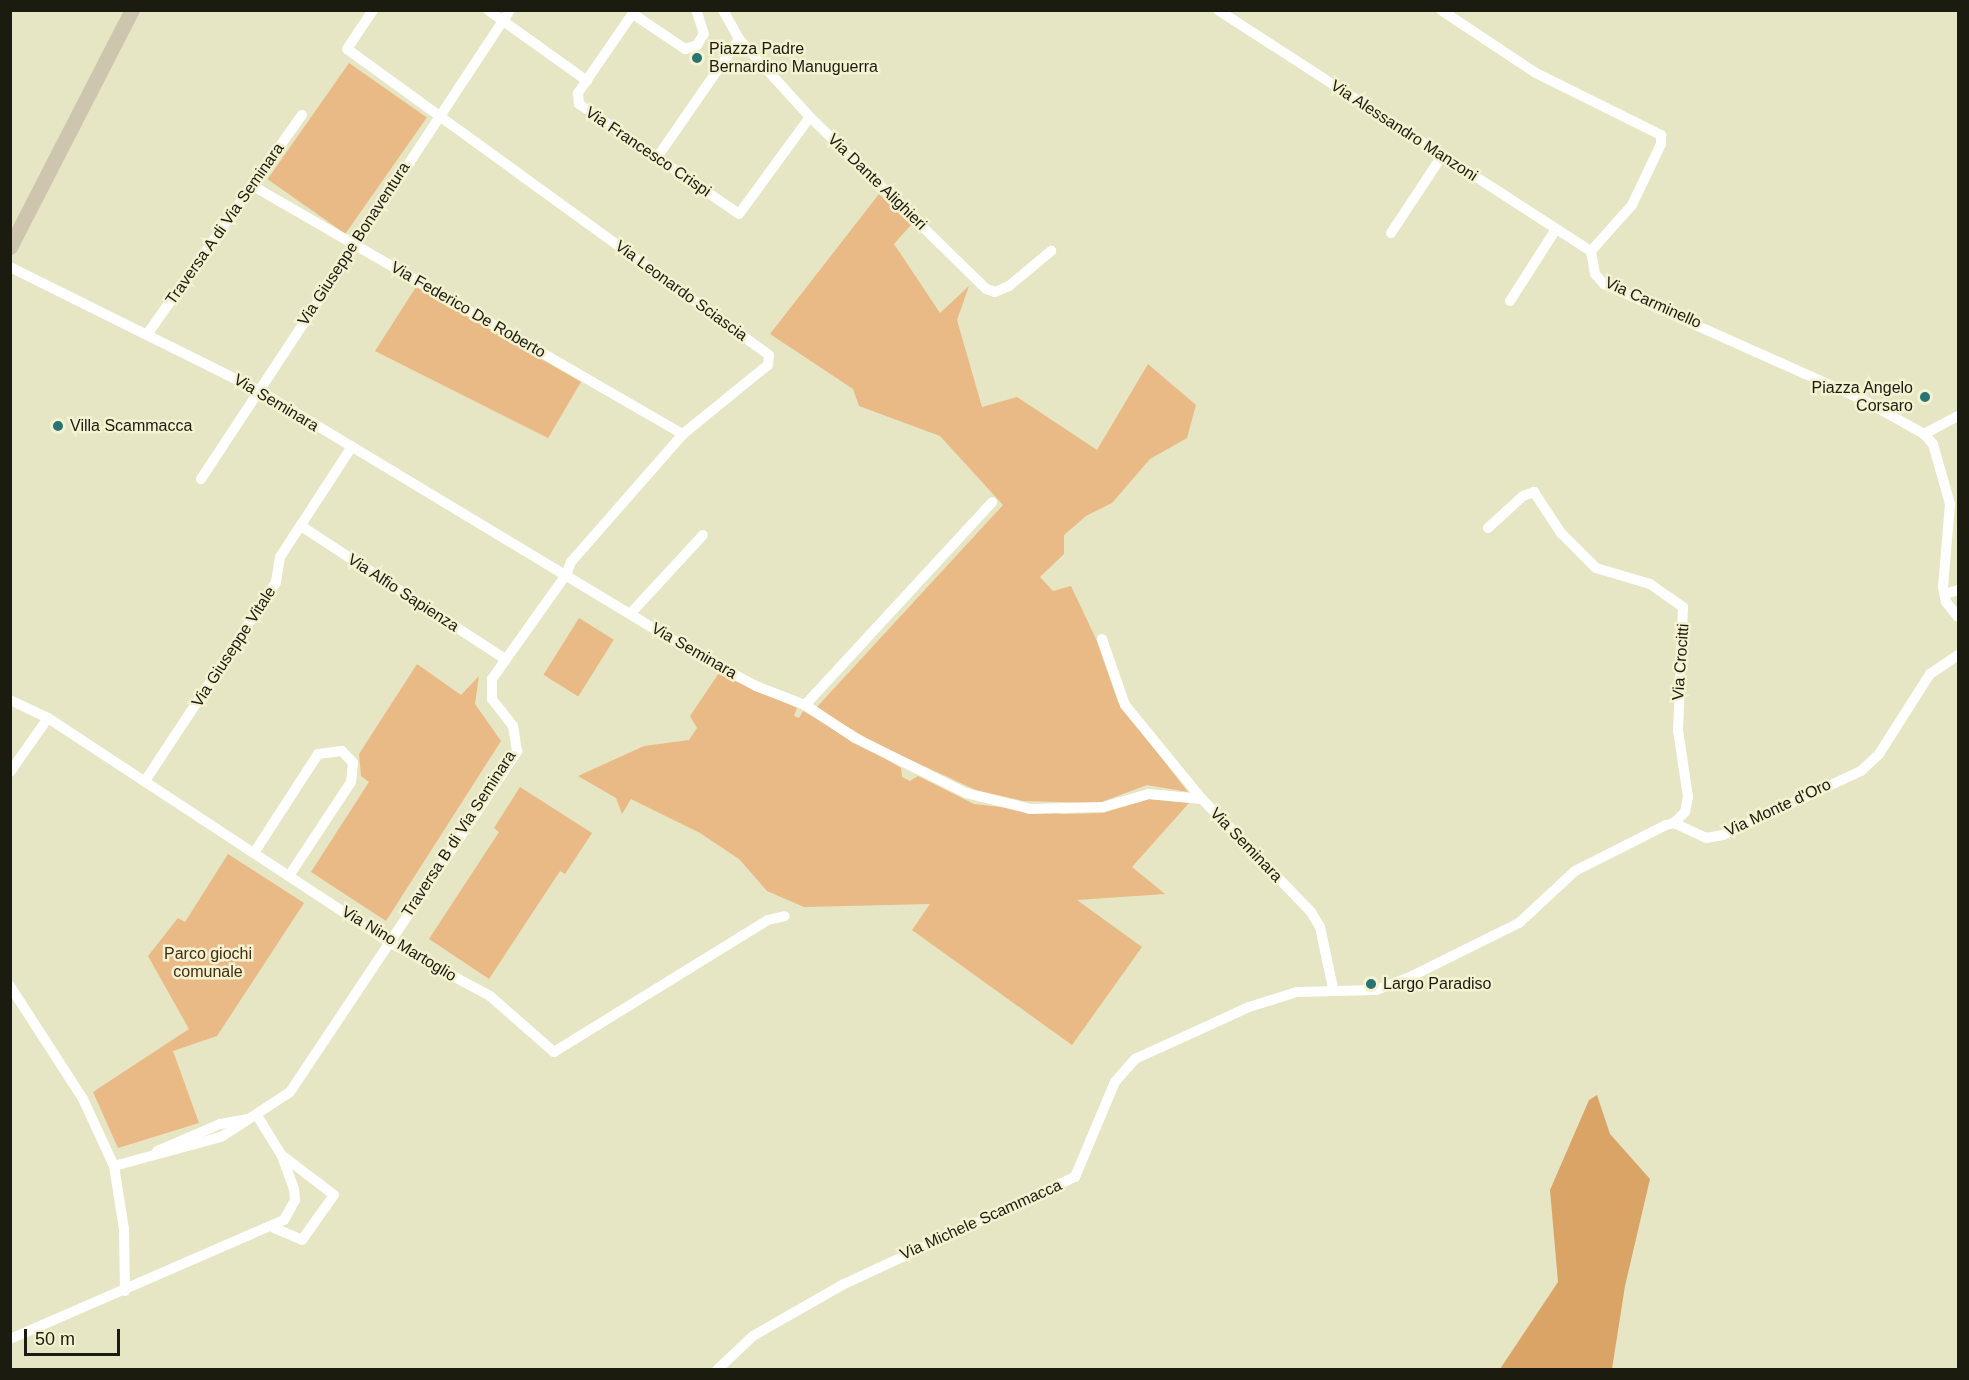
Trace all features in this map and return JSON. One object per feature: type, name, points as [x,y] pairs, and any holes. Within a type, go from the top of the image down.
[{"type":"street","points":[[10,248],[132,10]]},
{"type":"street","name":"Via Leonardo Sciascia","points":[[373,10],[346,49],[768,355],[768,365],[683,434],[571,562],[566,575]]},
{"type":"street","points":[[488,10],[587,81],[634,12],[685,50],[698,45],[704,34],[696,10]]},
{"type":"street","name":"Via Giuseppe Bonaventura","points":[[201,479],[438,115],[510,10]]},
{"type":"street","name":"Via Dante Alighieri","points":[[723,10],[739,39],[810,117],[986,289],[995,292],[1009,286],[1051,251]]},
{"type":"street","name":"Via Alessandro Manzoni","points":[[1218,10],[1591,251]]},
{"type":"street","points":[[1441,10],[1536,74],[1661,135],[1661,144],[1632,205],[1591,251]]},
{"type":"street","points":[[656,159],[739,39]]},
{"type":"street","name":"Via Francesco Crispi","points":[[587,81],[578,93],[585,112],[739,214],[810,117]]},
{"type":"street","name":"Traversa A di Via Seminara","points":[[148,333],[302,115]]},
{"type":"street","points":[[1391,233],[1442,156]]},
{"type":"street","name":"Via Federico De Roberto","points":[[253,186],[683,434]]},
{"type":"street","points":[[1510,301],[1556,229]]},
{"type":"street","name":"Via Carminello","points":[[1591,251],[1595,274],[1604,284],[1865,401],[1924,434]]},
{"type":"street","name":"Via Seminara","points":[[10,267],[148,333],[258,390],[351,448],[756,686],[805,705],[912,769],[1001,804],[1084,809],[1149,794],[1202,800],[1311,912],[1320,927],[1333,987]]},
{"type":"street","points":[[1959,416],[1924,434],[1933,444],[1950,504],[1952,527],[1942,571],[1945,594],[1959,617]]},
{"type":"street","name":"Via Giuseppe Vitale","points":[[146,781],[276,582],[280,557],[351,448]]},
{"type":"street","name":"Via Crocitti","points":[[1488,528],[1523,496],[1534,492],[1561,533],[1596,568],[1650,584],[1683,607],[1677,730],[1688,797],[1685,812],[1674,823]]},
{"type":"street","points":[[805,705],[992,502]]},
{"type":"street","name":"Via Alfio Sapienza","points":[[301,526],[506,659]]},
{"type":"street","points":[[631,613],[703,535]]},
{"type":"street","name":"Traversa B di Via Seminara","points":[[114,1166],[221,1137],[258,1117],[290,1092],[517,751],[513,726],[496,707],[490,688],[506,659],[566,575]]},
{"type":"street","points":[[1945,594],[1959,590]]},
{"type":"street","points":[[1102,639],[1125,705],[1202,800]]},
{"type":"street","name":"Via Monte d'Oro","points":[[1674,823],[1706,838],[1723,835],[1861,771],[1879,754],[1930,674],[1959,655]]},
{"type":"street","name":"Via Nino Martoglio","points":[[10,700],[48,718],[389,942],[490,996],[554,1052],[768,920],[785,916]]},
{"type":"street","points":[[10,772],[48,718]]},
{"type":"street","points":[[255,853],[318,754],[342,751],[353,763],[351,782],[289,876]]},
{"type":"street","name":"Via Michele Scammacca","points":[[717,1370],[753,1336],[842,1285],[1075,1177],[1115,1082],[1135,1059],[1249,1007],[1333,987],[1376,990],[1408,978],[1519,923],[1591,861],[1674,823]]},
{"type":"street","points":[[10,986],[83,1099],[114,1166],[124,1229],[124,1291]]},
{"type":"street","points":[[10,1340],[274,1228],[291,1212],[295,1200],[282,1156],[258,1117]]},
{"type":"street","points":[[274,1228],[302,1240],[334,1195],[282,1156]]},
{"type":"green space","points":[[349,63],[427,117],[345,234],[268,179]]},
{"type":"green space","points":[[879,194],[911,225],[894,244],[940,313],[969,286],[957,320],[982,407],[1017,397],[1097,450],[1148,364],[1196,405],[1187,438],[1150,459],[1112,503],[1086,516],[1064,535],[1064,554],[1040,577],[1053,591],[1071,586],[1096,639],[1118,702],[1188,792],[1147,785],[1099,803],[1023,801],[976,790],[878,745],[816,708],[1003,505],[940,436],[859,406],[853,389],[770,334]]},
{"type":"green space","points":[[416,287],[581,382],[548,438],[375,351]]},
{"type":"green space","points":[[579,618],[614,640],[578,697],[543,675]]},
{"type":"green space","points":[[417,664],[461,695],[479,676],[475,704],[501,741],[386,921],[311,872],[369,782],[361,776],[359,754]]},
{"type":"green space","points":[[719,673],[797,708],[794,716],[799,718],[803,711],[901,768],[902,777],[910,781],[918,776],[974,804],[1064,814],[1103,813],[1149,799],[1189,803],[1132,867],[1165,894],[1077,900],[1142,947],[1072,1045],[912,930],[930,904],[804,907],[767,891],[739,859],[700,833],[631,799],[622,814],[616,798],[578,776],[644,746],[689,740],[697,728],[690,716]]},
{"type":"green space","points":[[520,787],[592,833],[565,874],[560,871],[489,979],[429,939],[499,832],[494,828]]},
{"type":"green space","name":"Parco giochi comunale","points":[[228,854],[304,903],[217,1036],[173,1051],[199,1123],[118,1148],[93,1092],[189,1029],[148,956],[178,918],[185,922]]},
{"type":"shaded area","points":[[1597,1095],[1610,1134],[1650,1179],[1625,1286],[1612,1369],[1500,1369],[1558,1282],[1550,1190],[1589,1100]]},
{"type":"place","name":"Piazza Padre Bernardino Manuguerra","points":[[697,58]]},
{"type":"place","name":"Piazza Angelo Corsaro","points":[[1925,397]]},
{"type":"place","name":"Villa Scammacca","points":[[58,426]]},
{"type":"place","name":"Largo Paradiso","points":[[1371,984]]}]
